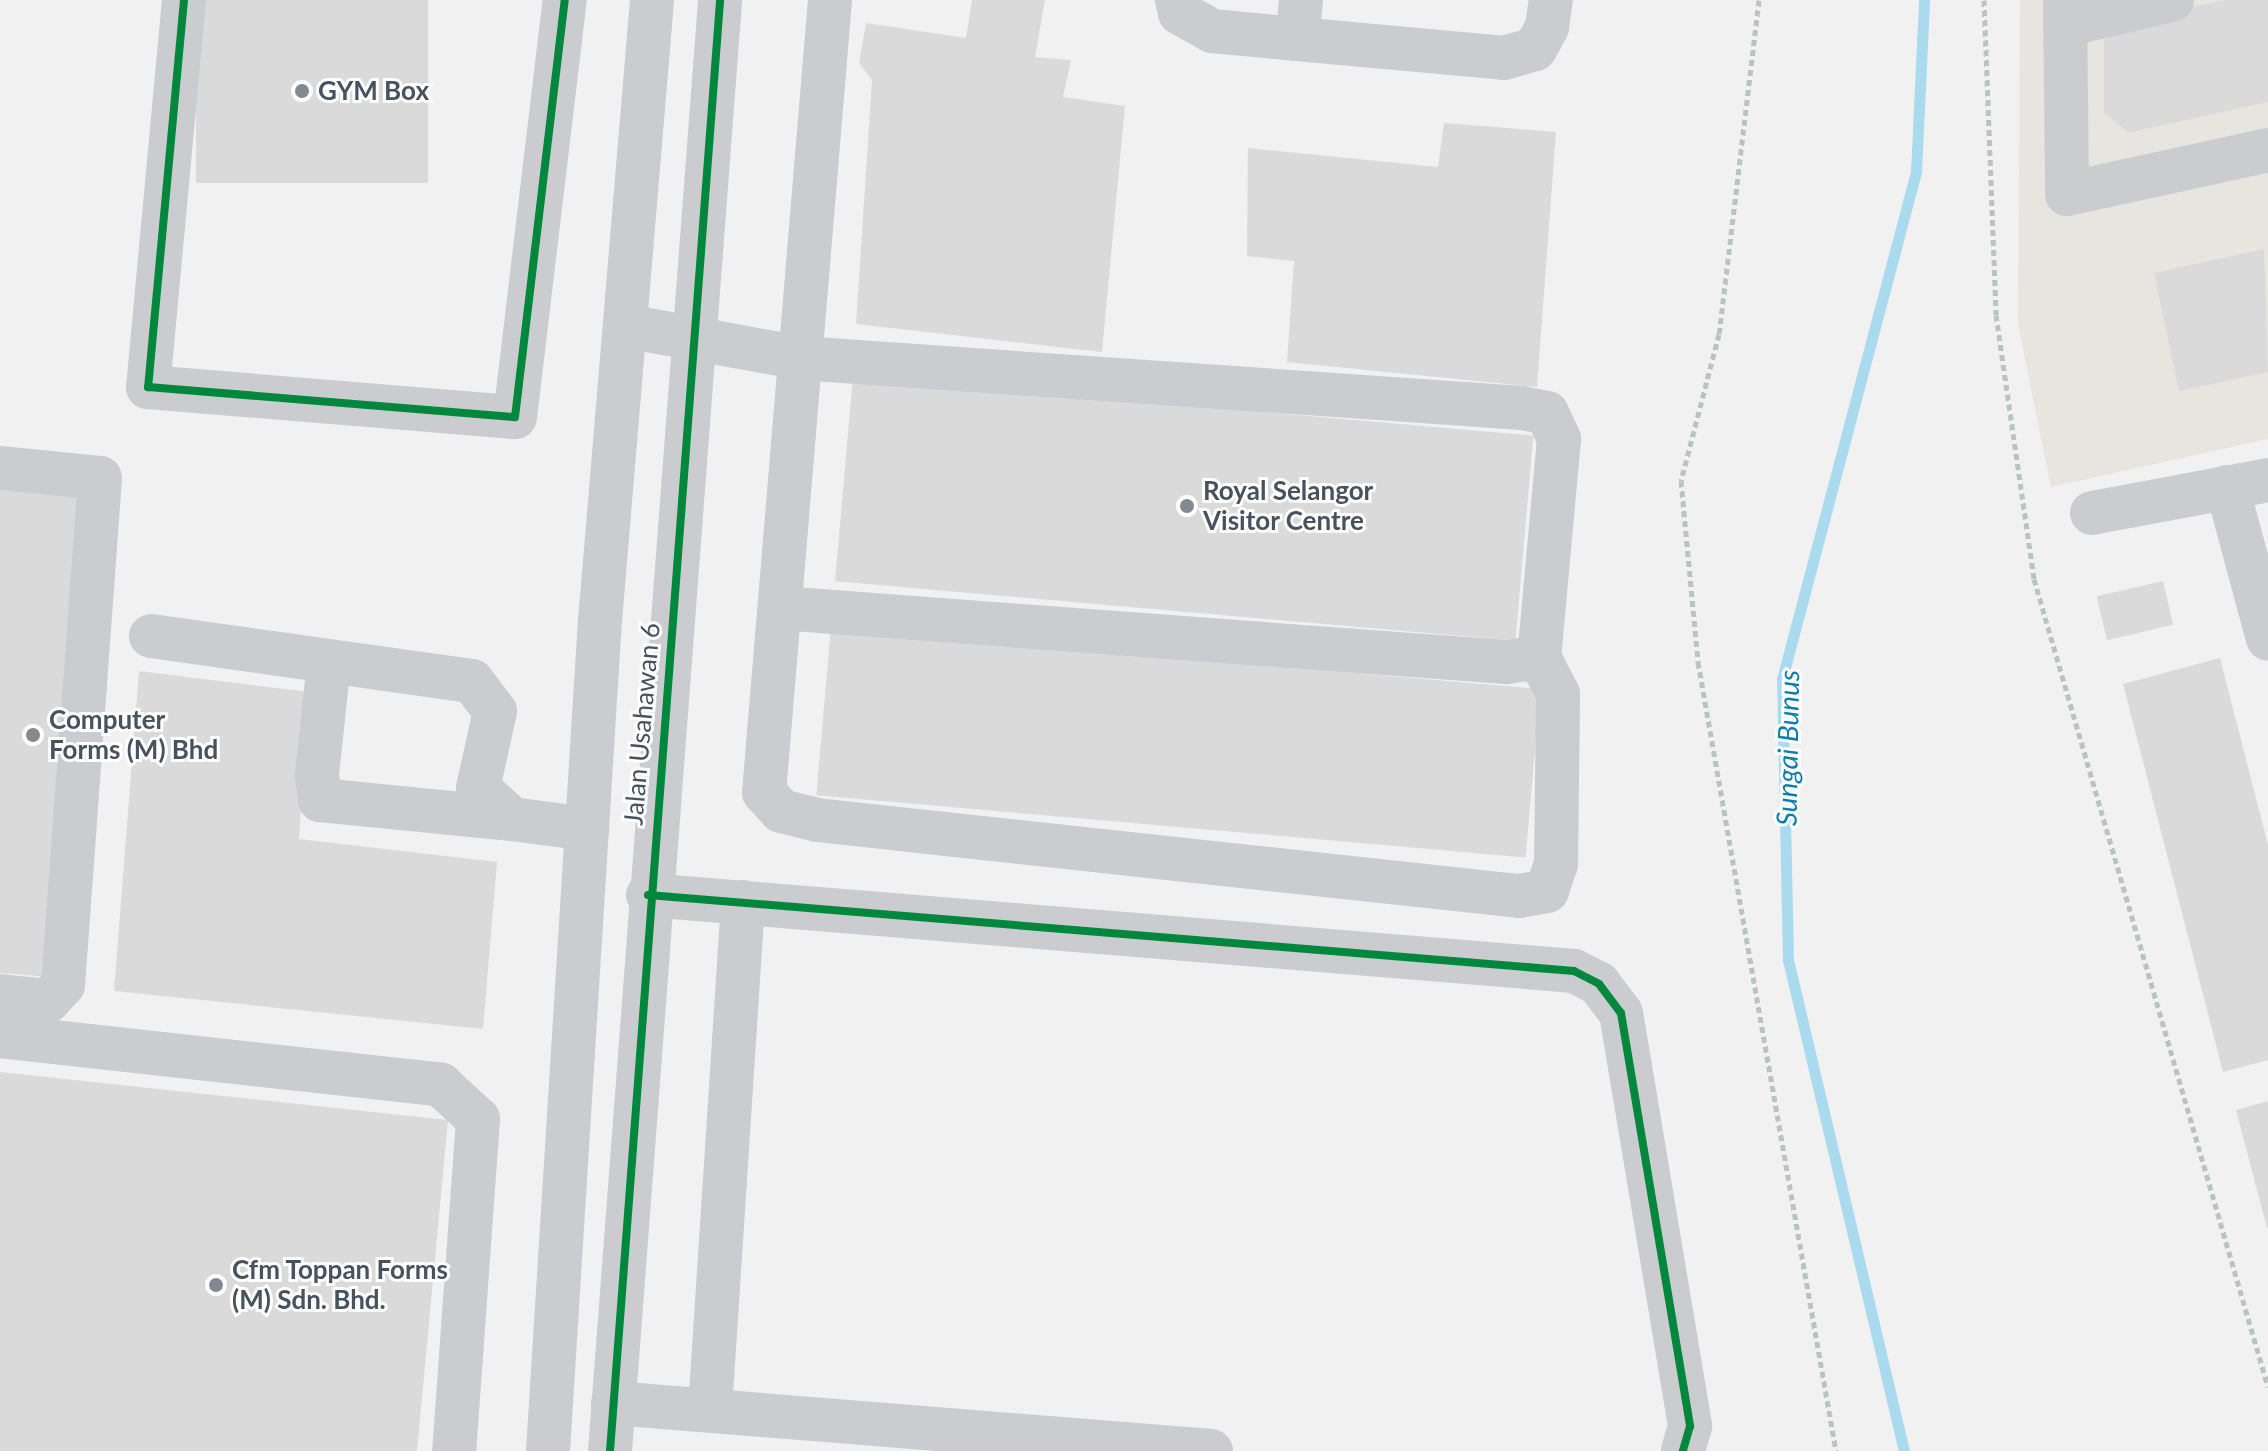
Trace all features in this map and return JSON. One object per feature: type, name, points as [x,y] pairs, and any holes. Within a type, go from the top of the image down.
[{"type":"street","points":[[184,0],[148,387],[515,417],[565,0]]},
{"type":"street","name":"Jalan Usahawan 6","points":[[548,1449],[600,621],[652,0]]},
{"type":"street","name":"Jalan Usahawan 6","points":[[609,1451],[648,895],[720,0]]},
{"type":"street","points":[[626,326],[800,358],[1547,413],[1559,439],[1539,657],[1558,694],[1556,864],[1547,891],[1519,896],[817,820],[781,811],[764,792],[780,608],[800,358],[830,0]]},
{"type":"street","points":[[1177,0],[1180,13],[1212,31],[1299,20],[1504,58],[1535,49],[1547,27],[1551,0]]},
{"type":"street","points":[[2172,0],[2065,12],[2067,194],[2268,150]]},
{"type":"street","points":[[0,468],[100,478],[63,985],[48,1001],[0,996]]},
{"type":"street","points":[[2092,513],[2247,484],[2268,639]]},
{"type":"street","points":[[780,608],[1506,662],[1539,657]]},
{"type":"street","points":[[600,621],[670,626]]},
{"type":"street","points":[[151,636],[472,681],[495,711],[478,788],[512,819]]},
{"type":"street","points":[[329,662],[317,775],[320,800],[587,829]]},
{"type":"street","points":[[648,895],[1574,971],[1599,984],[1621,1013],[1690,1426],[1683,1451]]},
{"type":"street","points":[[710,1410],[743,902]]},
{"type":"street","points":[[0,1036],[441,1085],[478,1119],[454,1451]]},
{"type":"street","points":[[613,1403],[1211,1451]]},
{"type":"street","points":[[548,1449],[609,1451]]},
{"type":"path","points":[[1759,0],[1719,334],[1681,481],[1698,662],[1836,1451]]},
{"type":"path","points":[[1984,0],[1996,315],[2034,579],[2268,1387]]},
{"type":"shaded area","points":[[2020,0],[2268,0],[2268,439],[2051,487],[2018,324]]},
{"type":"building","name":"GYM Box","points":[[196,0],[428,0],[428,183],[196,183]]},
{"type":"building","points":[[972,0],[1045,0],[1035,57],[1071,60],[1063,97],[1125,106],[1102,352],[856,324],[872,80],[859,63],[866,23],[966,38]]},
{"type":"building","points":[[2225,0],[2268,0],[2268,102],[2128,133],[2104,112],[2104,26]]},
{"type":"building","points":[[1444,123],[1556,132],[1537,387],[1287,362],[1294,261],[1247,256],[1248,148],[1438,167]]},
{"type":"building","points":[[2264,249],[2268,372],[2179,391],[2154,273]]},
{"type":"building","name":"Royal Selangor Visitor Centre","points":[[853,376],[1533,436],[1515,641],[835,581]]},
{"type":"building","name":"Computer Forms (M) Bhd","points":[[0,490],[83,496],[48,977],[0,973]]},
{"type":"building","points":[[2163,581],[2173,625],[2107,640],[2097,596]]},
{"type":"building","points":[[831,627],[1540,689],[1526,857],[816,795]]},
{"type":"building","points":[[2220,658],[2268,845],[2268,1060],[2223,1072],[2123,684]]},
{"type":"building","points":[[139,671],[309,692],[299,839],[497,862],[483,1029],[114,991]]},
{"type":"building","name":"Cfm Toppan Forms (M) Sdn. Bhd.","points":[[0,1072],[448,1120],[417,1451],[0,1451]]},
{"type":"building","points":[[2268,1101],[2268,1228],[2267,1228],[2236,1110]]},
{"type":"waterway","name":"Sungai Bunus","points":[[1904,1451],[1788,960],[1782,679],[1916,172],[1924,0]]},
{"type":"cycle path","points":[[184,0],[148,387],[515,417],[565,0]]},
{"type":"cycle path","points":[[610,1451],[720,0]]},
{"type":"cycle path","points":[[648,895],[1574,971],[1599,984],[1621,1013],[1690,1426],[1683,1451]]},
{"type":"place","name":"GYM Box","points":[[302,91]]},
{"type":"place","name":"Royal Selangor Visitor Centre","points":[[1187,506]]},
{"type":"place","name":"Computer Forms (M) Bhd","points":[[33,735]]},
{"type":"place","name":"Cfm Toppan Forms (M) Sdn. Bhd.","points":[[216,1285]]}]
